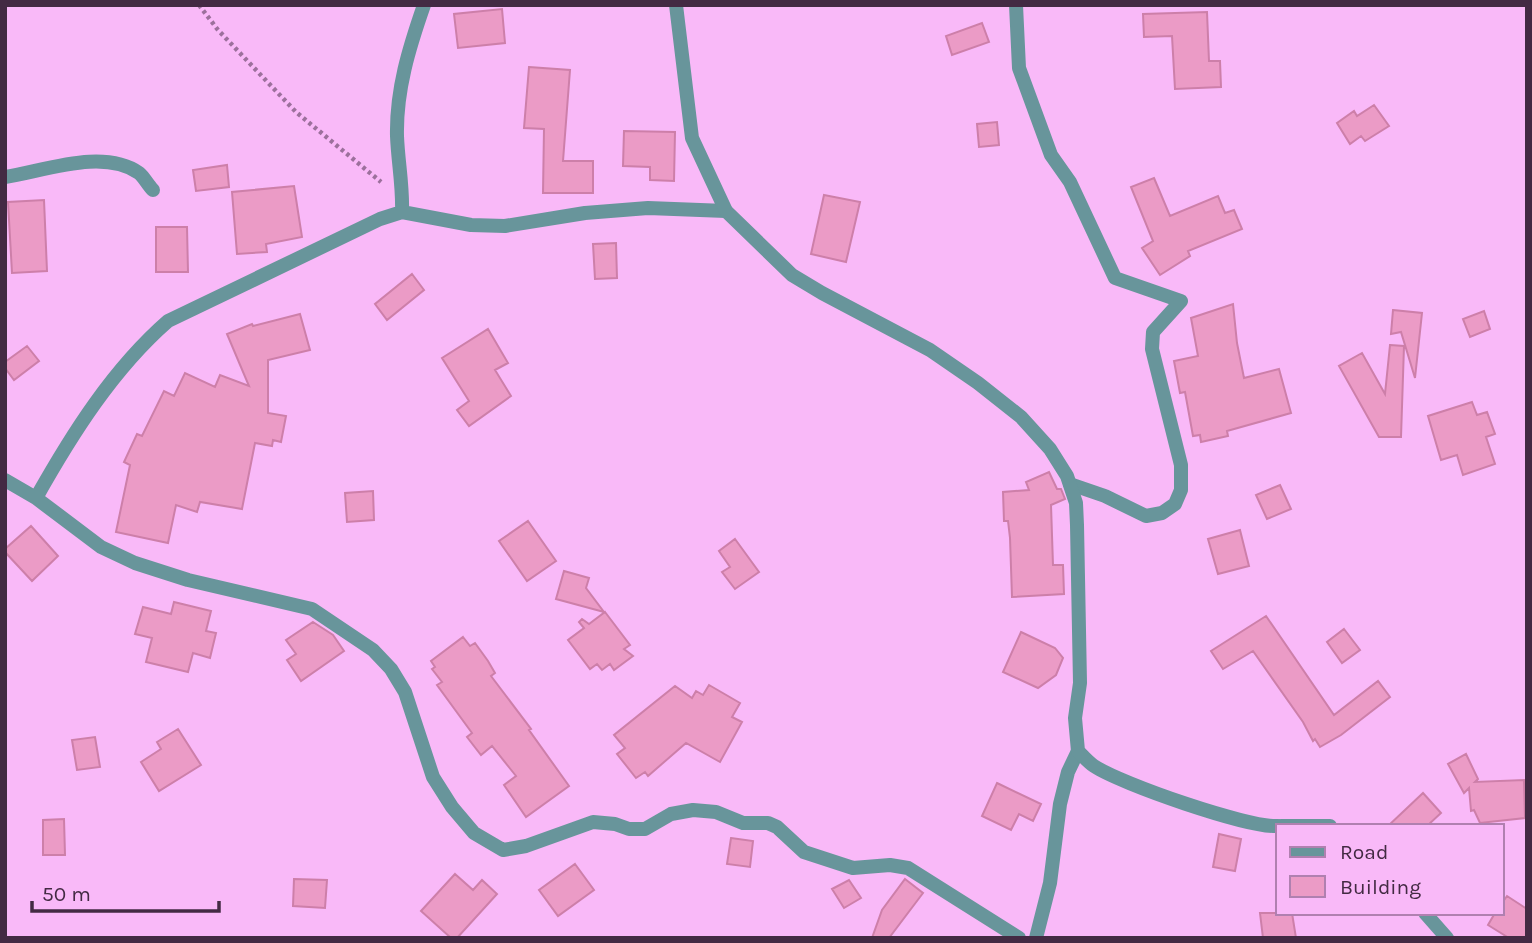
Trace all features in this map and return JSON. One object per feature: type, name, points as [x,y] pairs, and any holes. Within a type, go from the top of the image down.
[{"type":"street","points":[[402,212],[397,135],[400,88],[410,45],[424,5]]},
{"type":"street","points":[[676,5],[692,138],[726,211],[792,275],[930,350],[978,383],[1021,417],[1051,449],[1068,476],[1076,503],[1077,525],[1080,683],[1075,718],[1078,751],[1068,772],[1060,804],[1051,883],[1036,938]]},
{"type":"street","points":[[1016,5],[1019,68],[1051,155],[1070,182],[1115,278],[1181,300],[1153,332],[1152,349],[1181,465],[1181,490],[1175,503],[1162,513],[1146,516],[1105,496],[1070,484]]},
{"type":"street","points":[[5,177],[99,161],[139,173],[153,190]]},
{"type":"street","points":[[36,498],[56,462],[123,365],[168,321],[380,219],[402,212],[471,225],[505,226],[585,213],[648,208],[726,211]]},
{"type":"street","points":[[5,480],[36,498],[102,547],[135,563],[188,580],[312,609],[373,650],[391,669],[405,692],[433,777],[452,807],[474,833],[503,850],[526,846],[593,822],[615,824],[629,829],[645,829],[671,814],[693,810],[716,812],[743,822],[768,823],[777,827],[804,852],[825,861],[853,869],[890,865],[908,869],[1019,938]]},
{"type":"street","points":[[1078,751],[1093,766],[1134,784],[1234,819],[1267,827],[1276,826]]},
{"type":"street","points":[[1427,915],[1447,938]]},
{"type":"path","points":[[199,5],[218,30],[296,112],[377,180],[403,195]]},
{"type":"building","points":[[502,9],[505,43],[458,48],[454,14]]},
{"type":"building","points":[[1207,12],[1209,61],[1220,61],[1221,87],[1175,89],[1172,36],[1144,37],[1143,14]]},
{"type":"building","points":[[982,23],[989,42],[952,55],[946,36]]},
{"type":"building","points":[[529,67],[570,70],[563,161],[593,161],[593,193],[543,193],[544,129],[524,128]]},
{"type":"building","points":[[1374,105],[1389,126],[1365,141],[1361,136],[1350,144],[1337,123],[1354,111],[1357,116]]},
{"type":"building","points":[[997,122],[999,145],[979,147],[977,124]]},
{"type":"building","points":[[624,131],[675,132],[674,181],[650,180],[650,167],[623,166]]},
{"type":"building","points":[[227,165],[229,187],[196,191],[193,170]]},
{"type":"building","points":[[1154,178],[1170,216],[1218,196],[1225,213],[1234,210],[1242,229],[1188,251],[1190,256],[1160,275],[1142,248],[1153,241],[1131,187]]},
{"type":"building","points":[[294,186],[302,237],[266,244],[267,252],[237,254],[232,192]]},
{"type":"building","points":[[824,195],[860,202],[846,262],[811,254]]},
{"type":"building","points":[[44,200],[47,271],[12,273],[8,202]]},
{"type":"building","points":[[156,227],[187,227],[188,272],[156,272]]},
{"type":"building","points":[[616,243],[617,278],[595,279],[593,244]]},
{"type":"building","points":[[412,274],[424,290],[387,320],[375,304]]},
{"type":"building","points":[[1233,304],[1244,378],[1279,369],[1291,413],[1227,431],[1228,436],[1201,442],[1200,435],[1193,436],[1185,392],[1180,393],[1174,361],[1198,356],[1191,318]]},
{"type":"building","points":[[1393,310],[1422,313],[1415,378],[1401,332],[1391,334]]},
{"type":"building","points":[[1484,311],[1490,329],[1470,337],[1463,319]]},
{"type":"building","points":[[300,314],[310,350],[268,360],[268,413],[286,416],[281,442],[273,440],[272,446],[255,443],[242,509],[200,502],[197,512],[176,505],[168,543],[116,532],[130,465],[124,462],[137,434],[142,436],[164,391],[174,396],[185,373],[215,387],[220,375],[249,386],[227,334],[252,324],[253,326]]},
{"type":"building","points":[[488,329],[508,363],[495,370],[511,396],[469,426],[457,410],[469,401],[442,358]]},
{"type":"building","points":[[1390,345],[1404,346],[1401,437],[1379,437],[1339,366],[1362,353],[1385,394]]},
{"type":"building","points":[[27,346],[39,361],[14,380],[5,368],[5,362]]},
{"type":"building","points":[[1472,402],[1477,415],[1487,412],[1495,434],[1486,437],[1495,464],[1463,475],[1457,455],[1441,460],[1428,416]]},
{"type":"building","points":[[1049,472],[1065,499],[1051,505],[1053,565],[1063,565],[1064,594],[1012,597],[1010,538],[1008,521],[1004,521],[1003,492],[1029,490],[1026,482]]},
{"type":"building","points":[[1280,485],[1291,509],[1267,519],[1256,495]]},
{"type":"building","points":[[373,491],[374,520],[347,522],[345,493]]},
{"type":"building","points":[[528,521],[556,561],[527,581],[499,541]]},
{"type":"building","points":[[31,526],[58,556],[32,581],[5,552],[5,549]]},
{"type":"building","points":[[1240,530],[1249,566],[1218,574],[1208,539]]},
{"type":"building","points":[[735,539],[759,572],[735,589],[722,572],[730,567],[719,551]]},
{"type":"building","points":[[564,571],[589,578],[586,588],[604,612],[556,599]]},
{"type":"building","points":[[174,602],[211,611],[206,631],[216,633],[210,658],[193,653],[188,672],[146,662],[152,638],[135,634],[143,607],[171,614]]},
{"type":"building","points":[[605,612],[630,645],[624,649],[633,656],[614,670],[610,664],[602,670],[597,664],[590,669],[568,640],[584,628],[579,622],[582,619],[589,624]]},
{"type":"building","points":[[1266,616],[1334,715],[1378,681],[1390,697],[1341,735],[1320,747],[1315,739],[1313,741],[1303,722],[1253,651],[1223,669],[1211,651]]},
{"type":"building","points":[[313,622],[333,635],[344,651],[301,681],[287,660],[296,654],[286,640]]},
{"type":"building","points":[[1344,629],[1360,650],[1342,663],[1327,642]]},
{"type":"building","points":[[1021,632],[1055,648],[1063,658],[1056,675],[1038,688],[1003,672]]},
{"type":"building","points":[[463,637],[470,646],[475,643],[488,661],[495,673],[491,676],[569,786],[526,817],[504,785],[516,776],[492,746],[481,755],[467,737],[472,733],[437,685],[442,682],[432,669],[435,667],[431,661]]},
{"type":"building","points":[[709,685],[740,703],[732,717],[742,722],[720,762],[686,743],[648,776],[645,772],[636,778],[617,754],[625,748],[614,735],[675,686],[692,698],[696,691],[703,695]]},
{"type":"building","points":[[178,729],[201,765],[159,791],[141,762],[161,749],[157,742]]},
{"type":"building","points":[[95,737],[100,767],[77,770],[72,740]]},
{"type":"building","points":[[1466,754],[1478,779],[1475,782],[1524,780],[1525,818],[1480,823],[1474,810],[1471,811],[1469,788],[1464,793],[1448,764]]},
{"type":"building","points":[[997,783],[1041,804],[1033,821],[1019,814],[1011,830],[982,816]]},
{"type":"building","points":[[1423,793],[1441,813],[1429,824],[1390,824]]},
{"type":"building","points":[[64,819],[65,855],[43,855],[43,820]]},
{"type":"building","points":[[1219,834],[1241,839],[1235,871],[1213,867]]},
{"type":"building","points":[[731,838],[753,841],[750,867],[727,864]]},
{"type":"building","points":[[575,864],[594,890],[558,916],[539,890]]},
{"type":"building","points":[[455,874],[473,890],[482,880],[497,894],[457,938],[451,938],[421,911]]},
{"type":"building","points":[[294,879],[327,880],[325,908],[293,906]]},
{"type":"building","points":[[905,879],[923,893],[889,938],[872,938],[882,910]]},
{"type":"building","points":[[849,880],[861,898],[844,908],[832,889]]},
{"type":"building","points":[[1507,896],[1527,909],[1527,938],[1509,938],[1488,925],[1494,915],[1504,915],[1504,900]]},
{"type":"building","points":[[1260,913],[1292,915],[1296,938],[1263,938]]}]
